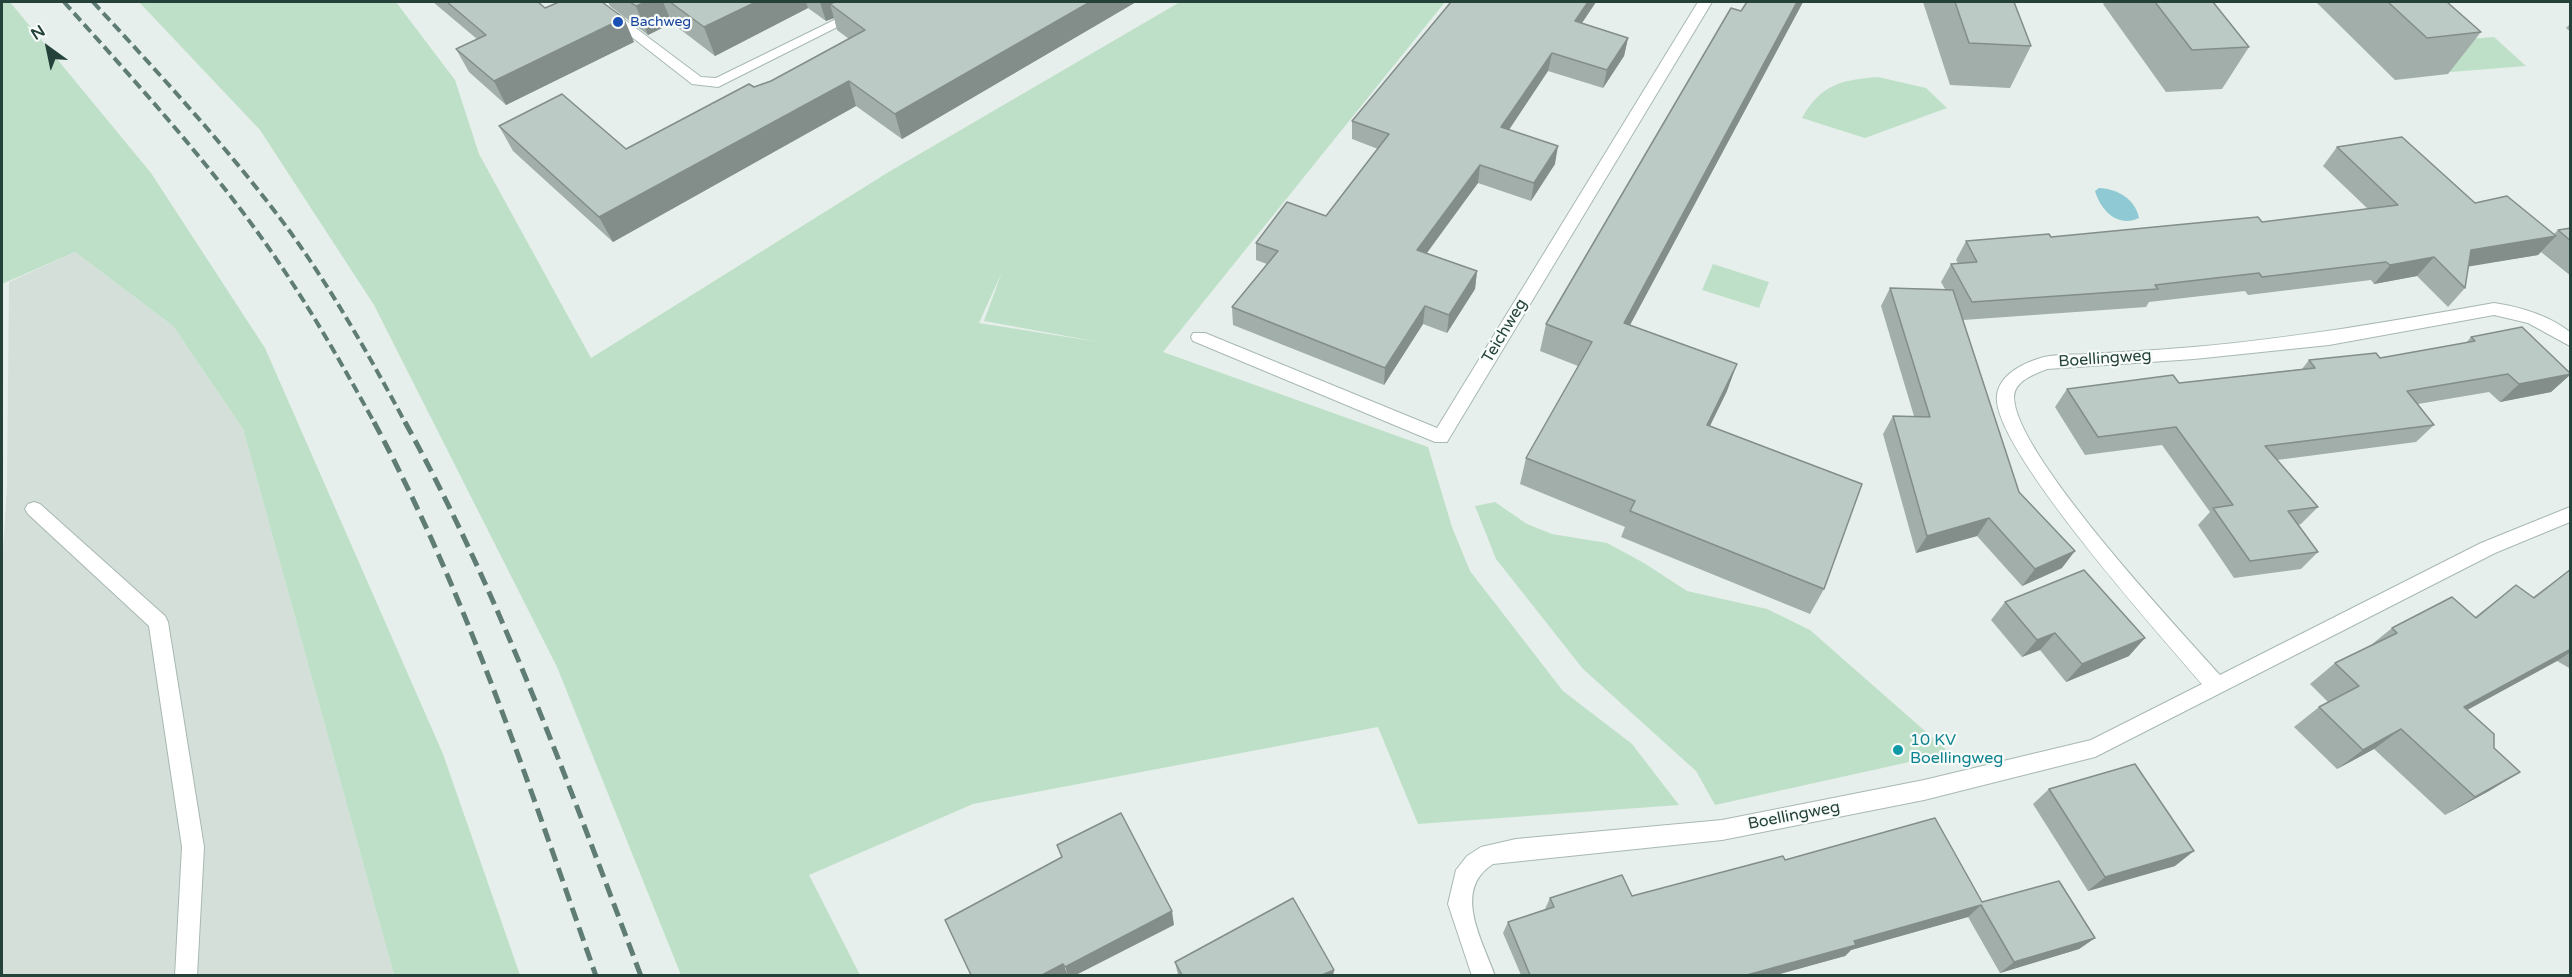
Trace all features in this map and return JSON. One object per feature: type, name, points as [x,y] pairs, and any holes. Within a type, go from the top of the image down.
[{"type":"street","points":[[592,2],[697,81],[718,83],[880,2]]},
{"type":"street","name":"Teichweg","points":[[1199,337],[1442,436],[1705,2]]},
{"type":"street","name":"Boellingweg","points":[[2217,686],[2101,550],[2043,474],[2014,430],[2007,413],[2005,396],[2012,381],[2028,369],[2046,363],[2194,353],[2329,339],[2494,309],[2518,312],[2560,332],[2571,340]]},
{"type":"street","points":[[34,509],[158,622],[193,847],[186,975]]},
{"type":"street","name":"Boellingweg","points":[[1484,975],[1459,904],[1464,878],[1475,863],[1489,854],[1516,849],[1722,830],[1924,790],[2095,748],[2488,548],[2571,514]]},
{"type":"shaded area","points":[[75,252],[173,326],[243,429],[394,975],[2,976],[2,566],[7,487],[9,282]]},
{"type":"green space","points":[[2,2],[10,2],[151,173],[265,348],[443,754],[520,975],[394,975],[243,429],[173,326],[75,252],[2,284]]},
{"type":"green space","points":[[139,2],[396,2],[455,80],[479,154],[591,358],[887,173],[1180,2],[1445,2],[1163,352],[1428,447],[1452,527],[1470,571],[1563,691],[1632,744],[1679,805],[1418,824],[1378,727],[973,804],[809,875],[860,975],[681,975],[557,667],[374,305],[260,130]],"holes":[[[1002,272],[984,321],[1099,342],[979,323]]]},
{"type":"green space","points":[[2494,37],[2526,66],[2451,72],[2421,43]]},
{"type":"green space","points":[[1878,77],[1926,88],[1947,108],[1865,138],[1802,118],[1817,98],[1833,86],[1853,80]]},
{"type":"green space","points":[[1713,264],[1769,282],[1759,308],[1702,290]]},
{"type":"green space","points":[[1495,502],[1527,524],[1552,534],[1607,543],[1644,563],[1687,591],[1767,609],[1810,630],[1950,753],[1715,805],[1696,771],[1583,669],[1496,559],[1475,506]]},
{"type":"water","points":[[2099,188],[2113,190],[2125,196],[2134,205],[2139,218],[2124,221],[2111,216],[2101,205],[2095,191]]},
{"type":"building","points":[[447,2],[538,2],[545,8],[559,2],[602,2],[624,18],[494,81],[456,49],[486,35]]},
{"type":"building","points":[[630,2],[646,2],[636,6]]},
{"type":"building","points":[[670,2],[756,2],[704,27]]},
{"type":"building","points":[[835,2],[1090,2],[895,114],[849,81],[599,217],[499,126],[562,94],[626,149],[749,84],[754,87],[771,81],[865,30],[830,4]]},
{"type":"building","points":[[1451,2],[1588,2],[1575,21],[1628,38],[1607,70],[1552,53],[1501,127],[1558,146],[1534,183],[1480,165],[1417,250],[1477,271],[1449,315],[1425,306],[1385,368],[1232,307],[1278,251],[1256,243],[1287,202],[1326,216],[1389,134],[1352,121]]},
{"type":"building","points":[[1747,2],[1797,2],[1624,323],[1737,364],[1707,425],[1862,484],[1824,589],[1630,511],[1635,501],[1526,458],[1592,342],[1546,324],[1731,8],[1741,11]]},
{"type":"building","points":[[1955,2],[2014,2],[2031,46],[1969,43]]},
{"type":"building","points":[[2155,2],[2213,2],[2249,47],[2192,50]]},
{"type":"building","points":[[2388,2],[2447,2],[2481,32],[2427,38]]},
{"type":"building","points":[[2402,137],[2475,203],[2507,196],[2556,236],[2471,250],[2465,288],[2434,257],[2390,265],[2386,262],[2262,277],[2259,273],[2155,285],[2158,289],[1972,302],[1951,264],[1977,262],[1966,241],[2049,234],[2051,237],[2258,217],[2262,222],[2398,205],[2337,147]]},
{"type":"building","points":[[2571,228],[2571,241],[2558,230]]},
{"type":"building","points":[[1890,288],[1953,290],[2019,492],[2075,551],[2035,569],[1989,518],[1927,536],[1893,416],[1930,417]]},
{"type":"building","points":[[2522,327],[2571,374],[2519,384],[2508,374],[2407,391],[2434,425],[2265,446],[2318,507],[2288,511],[2318,552],[2250,561],[2213,508],[2233,505],[2176,427],[2098,437],[2067,389],[2173,375],[2179,383],[2315,368],[2309,360],[2376,353],[2380,358],[2475,341],[2471,337]]},
{"type":"building","points":[[2571,569],[2571,649],[2464,707],[2494,734],[2494,748],[2520,772],[2475,797],[2401,729],[2363,750],[2319,707],[2359,686],[2335,663],[2397,633],[2392,628],[2452,597],[2476,618],[2516,585],[2534,598]]},
{"type":"building","points":[[2084,570],[2145,638],[2082,664],[2055,633],[2037,640],[2005,602]]},
{"type":"building","points":[[2135,764],[2194,851],[2105,877],[2049,789]]},
{"type":"building","points":[[1121,813],[1172,911],[1065,967],[1063,964],[1042,975],[971,975],[945,920],[1062,857],[1057,845]]},
{"type":"building","points":[[1935,818],[1982,902],[2059,881],[2095,938],[2014,962],[1981,905],[1854,941],[1856,945],[1747,975],[1530,975],[1508,922],[1554,907],[1550,898],[1622,875],[1632,896],[1783,856],[1785,860]]},
{"type":"building","points":[[1293,898],[1334,970],[1322,975],[1182,975],[1175,962]]},
{"type":"railway","points":[[64,2],[168,120],[243,212],[309,310],[375,424]]},
{"type":"railway","points":[[93,2],[220,144],[291,233],[352,327],[406,424]]},
{"type":"railway","points":[[374,422],[439,556],[496,694],[596,976]]},
{"type":"railway","points":[[405,422],[440,489],[504,625],[561,765],[641,976]]},
{"type":"place","name":"Bachweg","points":[[618,22]]},
{"type":"place","name":"10 KV Boellingweg","points":[[1898,750]]}]
